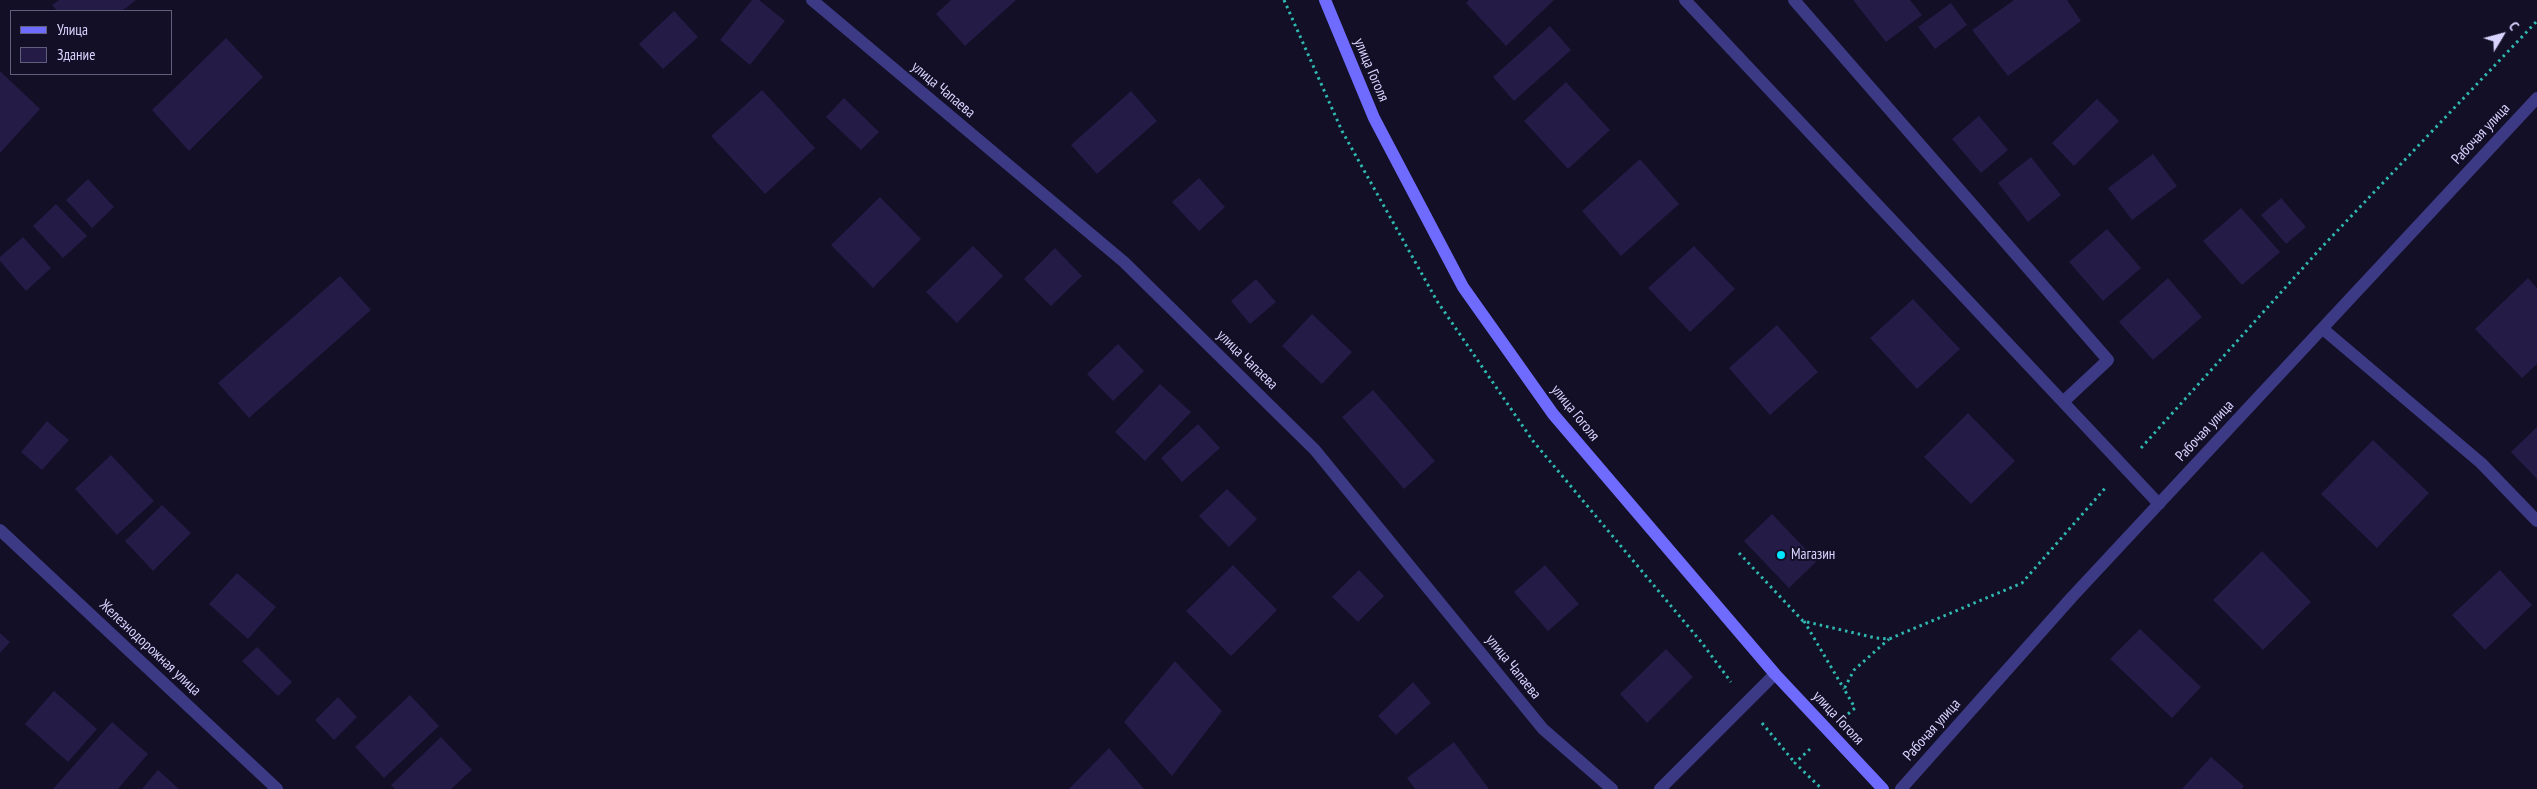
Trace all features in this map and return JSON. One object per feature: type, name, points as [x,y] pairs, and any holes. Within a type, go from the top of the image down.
[{"type":"main road","name":"улица Гоголя","points":[[1325,0],[1374,118],[1463,288],[1553,414],[1775,674],[1883,789]]},
{"type":"street","name":"улица Чапаева","points":[[812,0],[1124,262],[1308,443],[1544,729],[1612,789]]},
{"type":"street","points":[[1685,0],[2159,504]]},
{"type":"street","points":[[1794,0],[2108,360],[2063,402]]},
{"type":"street","name":"Рабочая улица","points":[[1901,789],[2072,597],[2537,98]]},
{"type":"street","points":[[2323,329],[2481,463],[2537,521]]},
{"type":"street","name":"Железнодорожная улица","points":[[0,530],[277,789]]},
{"type":"street","points":[[1660,789],[1775,674]]},
{"type":"path","points":[[1803,621],[1876,638],[1889,639],[2022,583],[2320,249],[2537,21]]},
{"type":"path","points":[[1739,553],[1803,621],[1844,689]]},
{"type":"building","points":[[59,0],[136,0],[123,10],[56,10],[52,5]]},
{"type":"building","points":[[752,0],[759,0],[785,21],[750,65],[720,40]]},
{"type":"building","points":[[951,0],[1016,0],[965,46],[936,14]]},
{"type":"building","points":[[1469,0],[1554,0],[1506,46],[1466,3]]},
{"type":"building","points":[[1853,0],[1910,0],[1922,15],[1886,42]]},
{"type":"building","points":[[2014,0],[2067,0],[2081,21],[2008,76],[1972,30]]},
{"type":"building","points":[[1951,3],[1967,25],[1935,49],[1918,27]]},
{"type":"building","points":[[674,11],[698,37],[663,69],[639,44]]},
{"type":"building","points":[[1550,26],[1571,50],[1514,101],[1493,77]]},
{"type":"building","points":[[226,38],[263,77],[189,151],[152,110]]},
{"type":"building","points":[[0,71],[40,109],[0,153]]},
{"type":"building","points":[[1566,82],[1610,130],[1568,169],[1524,121]]},
{"type":"building","points":[[762,90],[815,148],[765,194],[711,136]]},
{"type":"building","points":[[1131,91],[1157,121],[1097,174],[1071,145]]},
{"type":"building","points":[[844,98],[879,132],[861,150],[826,117]]},
{"type":"building","points":[[2097,99],[2119,121],[2074,166],[2052,143]]},
{"type":"building","points":[[1979,116],[2008,150],[1981,173],[1952,139]]},
{"type":"building","points":[[2153,154],[2177,186],[2132,220],[2108,188]]},
{"type":"building","points":[[2031,157],[2061,195],[2028,222],[1998,183]]},
{"type":"building","points":[[1640,159],[1679,204],[1621,256],[1582,211]]},
{"type":"building","points":[[1199,178],[1225,207],[1199,231],[1172,202]]},
{"type":"building","points":[[88,179],[114,207],[92,228],[66,200]]},
{"type":"building","points":[[880,197],[921,239],[873,288],[831,245]]},
{"type":"building","points":[[2281,198],[2306,227],[2286,244],[2261,215]]},
{"type":"building","points":[[56,204],[87,236],[63,258],[33,226]]},
{"type":"building","points":[[2241,208],[2280,252],[2242,285],[2203,241]]},
{"type":"building","points":[[2107,229],[2141,268],[2103,301],[2069,262]]},
{"type":"building","points":[[23,237],[51,268],[26,291],[0,261],[0,257]]},
{"type":"building","points":[[973,246],[1003,276],[957,323],[926,292]]},
{"type":"building","points":[[1694,246],[1735,289],[1690,332],[1648,288]]},
{"type":"building","points":[[1055,248],[1082,276],[1051,306],[1024,279]]},
{"type":"building","points":[[340,276],[371,310],[249,418],[218,383]]},
{"type":"building","points":[[2168,278],[2202,317],[2153,360],[2119,322]]},
{"type":"building","points":[[2528,278],[2537,288],[2537,364],[2522,378],[2475,329]]},
{"type":"building","points":[[1256,279],[1276,302],[1250,324],[1231,301]]},
{"type":"building","points":[[1913,299],[1960,349],[1917,389],[1870,338]]},
{"type":"building","points":[[1312,314],[1352,352],[1322,384],[1282,346]]},
{"type":"building","points":[[1777,325],[1818,372],[1770,415],[1729,368]]},
{"type":"building","points":[[1118,344],[1144,371],[1113,401],[1087,374]]},
{"type":"building","points":[[1160,384],[1191,412],[1145,461],[1115,432]]},
{"type":"building","points":[[1373,390],[1435,461],[1404,489],[1342,417]]},
{"type":"building","points":[[1968,413],[2015,461],[1971,504],[1924,457]]},
{"type":"building","points":[[47,421],[69,440],[42,470],[21,452]]},
{"type":"building","points":[[1198,424],[1220,448],[1182,482],[1161,458]]},
{"type":"building","points":[[2537,427],[2537,479],[2511,452]]},
{"type":"building","points":[[2373,440],[2429,493],[2377,548],[2321,494]]},
{"type":"building","points":[[111,455],[154,501],[117,535],[75,489]]},
{"type":"building","points":[[1227,489],[1257,519],[1229,547],[1199,516]]},
{"type":"building","points":[[162,505],[191,533],[153,571],[125,541]]},
{"type":"building","points":[[1772,514],[1817,561],[1789,588],[1744,541]]},
{"type":"building","points":[[2262,551],[2311,602],[2263,650],[2213,600]]},
{"type":"building","points":[[1233,565],[1277,610],[1231,656],[1186,611]]},
{"type":"building","points":[[1545,565],[1579,604],[1548,631],[1514,592]]},
{"type":"building","points":[[1359,570],[1384,596],[1358,622],[1332,597]]},
{"type":"building","points":[[2500,570],[2532,605],[2485,650],[2452,615]]},
{"type":"building","points":[[237,573],[276,607],[248,639],[209,604]]},
{"type":"building","points":[[2140,629],[2201,687],[2172,718],[2110,659]]},
{"type":"building","points":[[0,633],[10,642],[0,653]]},
{"type":"building","points":[[257,647],[292,682],[278,696],[242,661]]},
{"type":"building","points":[[1666,649],[1693,677],[1647,723],[1620,694]]},
{"type":"building","points":[[1175,661],[1222,711],[1172,776],[1124,722]]},
{"type":"building","points":[[1413,682],[1431,703],[1396,735],[1378,716]]},
{"type":"building","points":[[54,691],[97,729],[68,762],[25,724]]},
{"type":"building","points":[[410,695],[439,726],[384,778],[355,747]]},
{"type":"building","points":[[338,697],[357,717],[334,740],[315,720]]},
{"type":"building","points":[[112,722],[148,754],[118,789],[53,789]]},
{"type":"building","points":[[441,737],[472,770],[451,789],[395,789],[391,785]]},
{"type":"building","points":[[1454,742],[1489,789],[1415,789],[1407,778]]},
{"type":"building","points":[[1109,748],[1144,789],[1069,789]]},
{"type":"building","points":[[2211,757],[2244,786],[2242,789],[2182,789]]},
{"type":"building","points":[[158,770],[179,789],[142,789]]},
{"type":"place","name":"Магазин","points":[[1781,555]]}]
